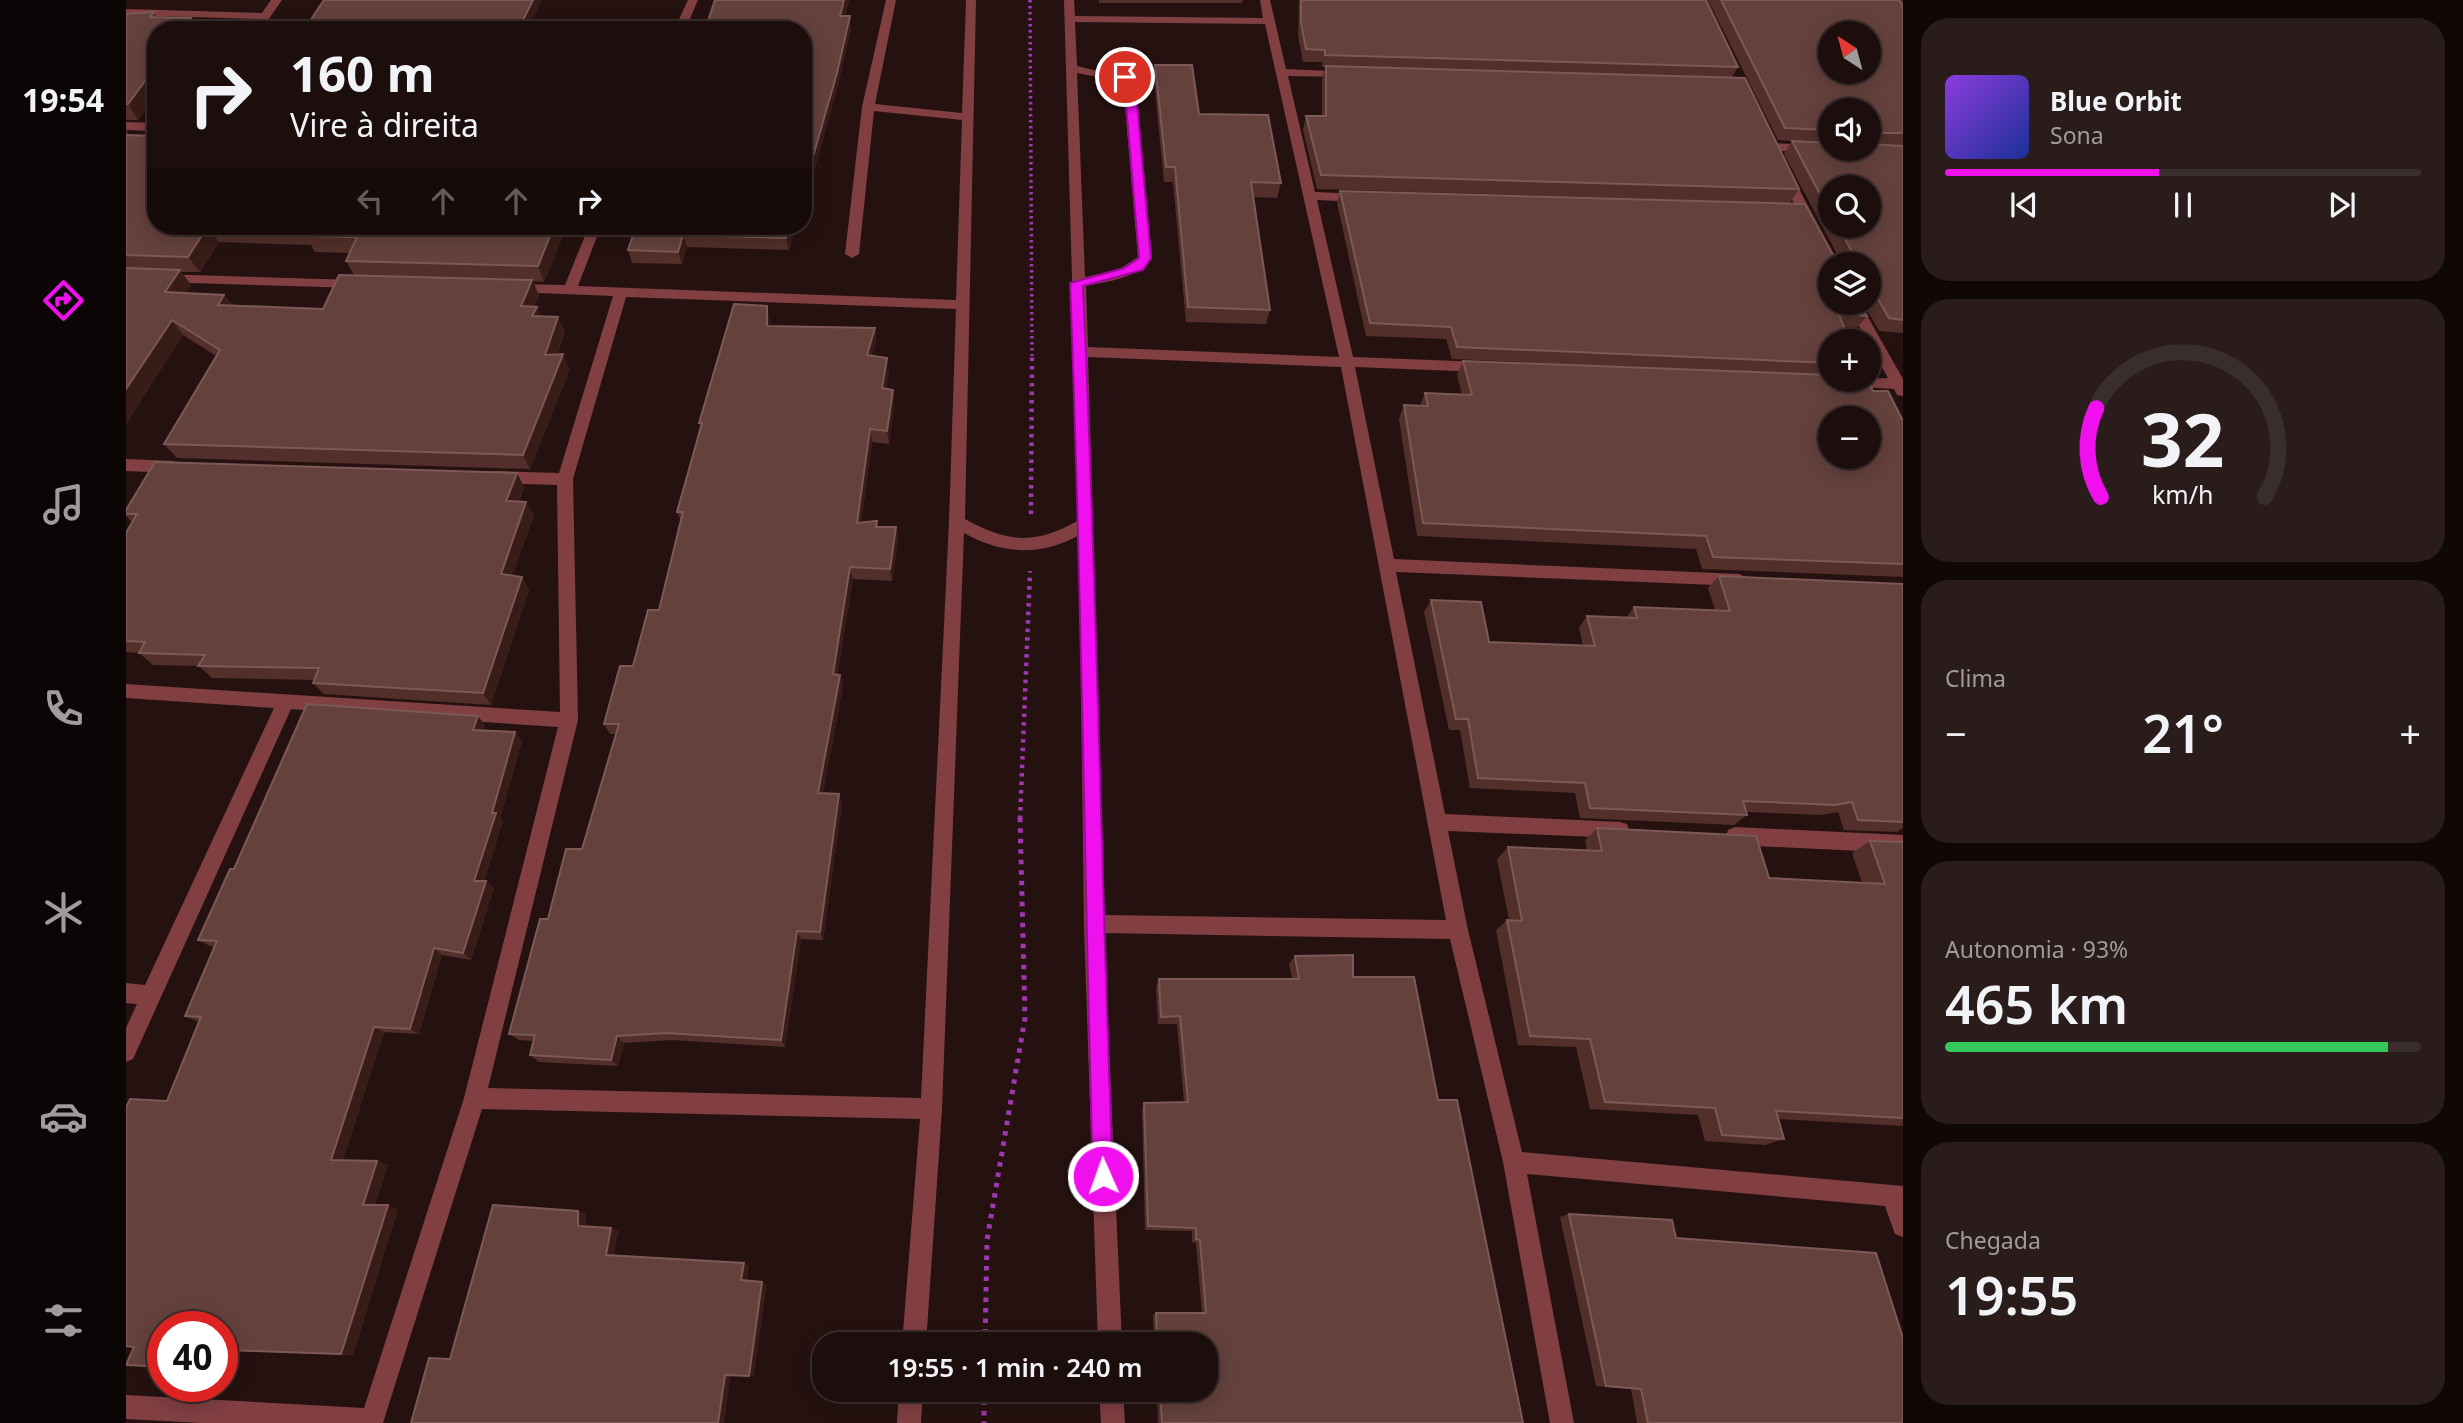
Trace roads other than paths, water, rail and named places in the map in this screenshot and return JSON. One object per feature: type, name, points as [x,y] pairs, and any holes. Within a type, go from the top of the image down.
[{"type":"street","points":[[261,21],[277,0]]},
{"type":"street","points":[[683,21],[692,0]]},
{"type":"street","points":[[852,254],[868,107],[891,0]]},
{"type":"street","points":[[915,1332],[932,1109],[957,522],[971,0]]},
{"type":"street","points":[[1069,0],[1076,283],[1087,523],[1094,925],[1110,1332]]},
{"type":"street","points":[[1265,0],[1312,196],[1347,361],[1458,930],[1514,1162],[1562,1423]]},
{"type":"street","points":[[126,12],[265,16]]},
{"type":"street","points":[[1070,19],[1270,21]]},
{"type":"street","points":[[1070,68],[1129,80],[1145,258],[1139,267],[1076,283]]},
{"type":"street","points":[[1282,72],[1366,74]]},
{"type":"street","points":[[868,107],[969,117]]},
{"type":"street","points":[[126,126],[147,127]]},
{"type":"street","points":[[1767,135],[1795,210],[1824,252]]},
{"type":"street","points":[[1773,148],[1818,149]]},
{"type":"street","points":[[1312,196],[1380,198]]},
{"type":"street","points":[[570,290],[591,235]]},
{"type":"street","points":[[126,277],[376,284]]},
{"type":"street","points":[[501,288],[962,305]]},
{"type":"street","points":[[126,1407],[372,1421],[475,1098],[569,720],[565,479],[621,291]]},
{"type":"street","points":[[1860,315],[1901,388]]},
{"type":"street","points":[[1080,352],[1499,367]]},
{"type":"street","points":[[1881,386],[1901,388]]},
{"type":"street","points":[[128,469],[186,467]]},
{"type":"street","points":[[484,477],[565,479]]},
{"type":"street","points":[[957,522],[989,541],[1031,546],[1062,539],[1087,523]]},
{"type":"street","points":[[1387,565],[1763,581]]},
{"type":"street","points":[[126,691],[569,720]]},
{"type":"street","points":[[126,1052],[286,700]]},
{"type":"street","points":[[1438,822],[1643,831]]},
{"type":"street","points":[[1711,835],[1903,844]]},
{"type":"street","points":[[1094,925],[1458,930]]},
{"type":"street","points":[[126,993],[151,995]]},
{"type":"street","points":[[475,1098],[932,1109]]},
{"type":"street","points":[[1514,1162],[1898,1196],[1903,1226]]},
{"type":"street","points":[[909,1423],[910,1402]]},
{"type":"street","points":[[1112,1402],[1113,1423]]}]
